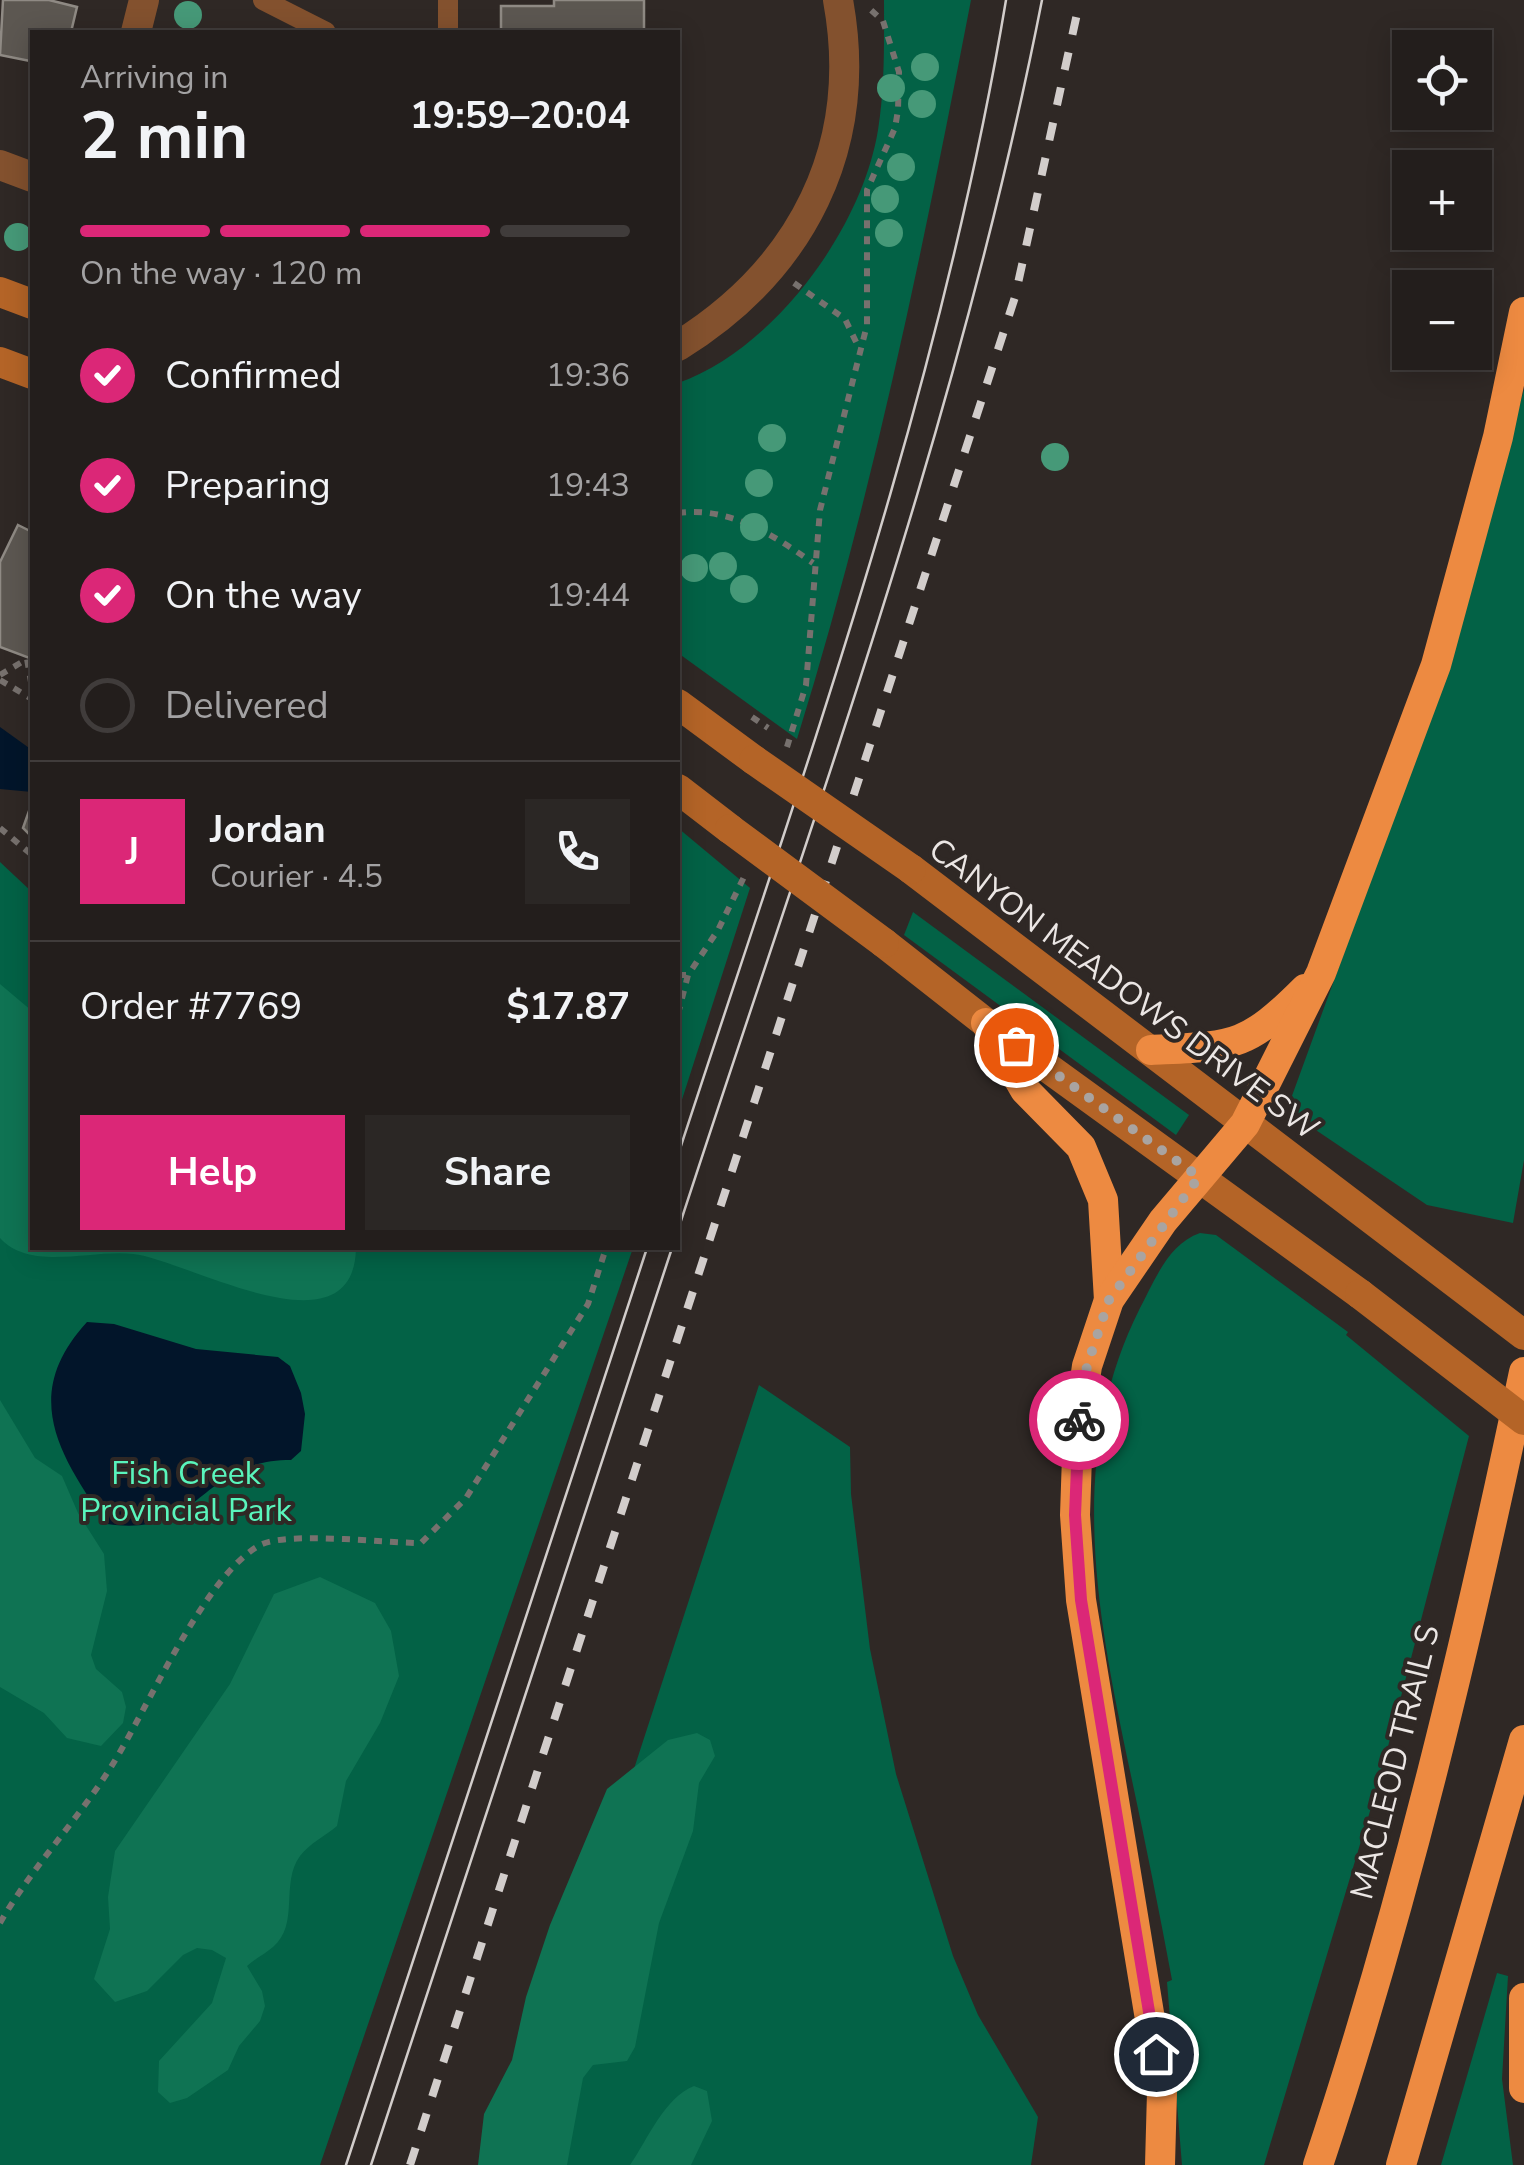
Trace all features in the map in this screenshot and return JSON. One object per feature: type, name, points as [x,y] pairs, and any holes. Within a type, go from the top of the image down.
[{"type":"highway","points":[[1160,2165],[1162,2092],[1081,1600],[1075,1515],[1078,1427],[1085,1381],[1109,1300],[1199,1177],[1245,1124],[1321,973],[1436,665],[1498,437],[1524,312]]},
{"type":"highway","points":[[1152,1050],[1224,1046],[1265,1028],[1321,973]]},
{"type":"highway","points":[[986,1024],[1024,1090],[1081,1148],[1103,1200],[1109,1300]]},
{"type":"highway","name":"MACLEOD TRAIL S","points":[[1318,2165],[1364,2027],[1491,1528],[1524,1372]]},
{"type":"highway","points":[[1401,2165],[1524,1740]]},
{"type":"highway","points":[[1524,1998],[1524,2088]]},
{"type":"main road","points":[[0,292],[30,303]]},
{"type":"main road","points":[[0,362],[30,373]]},
{"type":"main road","name":"CANYON MEADOWS DRIVE SW","points":[[680,705],[768,762],[1524,1335]]},
{"type":"main road","points":[[680,792],[884,942],[986,1024],[1360,1294],[1524,1420]]},
{"type":"street","points":[[136,30],[144,0]]},
{"type":"street","points":[[680,345],[741,303],[771,270],[796,234],[831,160],[843,111],[839,7]]},
{"type":"street","points":[[0,164],[30,176]]},
{"type":"lane","points":[[262,0],[322,30]]},
{"type":"lane","points":[[448,0],[448,30]]},
{"type":"path","points":[[768,762],[806,685],[820,510],[870,306],[868,190],[895,128],[900,89],[892,49],[876,11],[839,7]]},
{"type":"path","points":[[771,270],[831,306],[845,319],[858,347]]},
{"type":"path","points":[[680,512],[692,511],[765,528],[813,563]]},
{"type":"path","points":[[30,673],[28,658],[0,677],[30,697]]},
{"type":"path","points":[[0,828],[30,852]]},
{"type":"path","points":[[680,1006],[688,976],[725,918],[747,866]]},
{"type":"path","points":[[680,975],[688,976]]},
{"type":"path","points":[[0,1923],[21,1886],[109,1770],[212,1591],[261,1544],[306,1538],[420,1543],[466,1498],[588,1304],[605,1250]]},
{"type":"green space","points":[[884,0],[971,0],[894,372],[849,557],[797,739],[680,654],[680,382],[714,366],[748,343],[808,281],[833,245],[869,168],[883,81]]},
{"type":"green space","points":[[1524,389],[1524,1160],[1513,1223],[1427,1205],[1295,1116],[1289,1104],[1455,648]]},
{"type":"green space","points":[[680,830],[750,888],[680,1106]]},
{"type":"green space","name":"Fish Creek Provincial Park","points":[[0,862],[30,890],[30,1250],[632,1250],[320,2165],[0,2165]]},
{"type":"green space","points":[[913,912],[1189,1115],[1176,1135],[904,935]]},
{"type":"green space","points":[[0,984],[30,1009],[30,1250],[356,1250],[348,1280],[328,1296],[298,1300],[263,1295],[133,1254],[45,1257],[13,1248],[0,1238]]},
{"type":"green space","points":[[1200,1233],[1216,1235],[1348,1332],[1346,1335],[1469,1436],[1379,1781],[1264,2165],[1182,2165],[1167,1982],[1172,1980],[1107,1653],[1094,1536],[1102,1421],[1117,1364],[1140,1308],[1164,1264],[1179,1245]]},
{"type":"green space","points":[[759,1385],[850,1447],[851,1494],[870,1649],[896,1774],[953,1956],[978,2015],[1038,2117],[1031,2165],[505,2165]]},
{"type":"green space","points":[[0,1400],[35,1458],[62,1476],[78,1513],[104,1554],[107,1591],[91,1655],[96,1669],[122,1692],[126,1707],[123,1723],[101,1746],[67,1738],[44,1713],[0,1687]]},
{"type":"green space","points":[[320,1577],[375,1603],[391,1631],[399,1676],[380,1723],[346,1781],[337,1826],[308,1848],[294,1867],[281,1938],[247,1966],[262,1991],[265,2006],[260,2021],[239,2046],[228,2070],[187,2098],[170,2103],[158,2092],[159,2061],[212,2003],[226,1958],[197,1948],[183,1955],[147,1991],[115,2002],[94,1979],[110,1929],[108,1897],[115,1851],[230,1684],[274,1594]]},
{"type":"green space","points":[[697,1733],[710,1740],[715,1756],[699,1783],[693,1831],[659,1923],[635,2047],[627,2061],[593,2065],[583,2078],[567,2165],[478,2165],[484,2114],[512,2060],[526,1997],[550,1925],[607,1789],[668,1740]]},
{"type":"green space","points":[[1497,1973],[1508,1976],[1502,2079],[1513,2165],[1441,2165]]},
{"type":"green space","points":[[694,2086],[707,2091],[712,2121],[691,2165],[630,2165],[665,2109]]},
{"type":"water","points":[[0,727],[30,749],[30,792],[0,789]]},
{"type":"water","points":[[87,1322],[114,1324],[196,1349],[278,1357],[290,1366],[301,1393],[305,1414],[301,1451],[291,1460],[261,1463],[237,1472],[163,1520],[139,1525],[107,1524],[62,1449],[51,1400],[55,1375],[67,1349]]},
{"type":"building","points":[[3,0],[49,0],[77,7],[71,30],[30,30],[30,61],[0,55]]},
{"type":"building","points":[[554,0],[644,0],[644,30],[501,30],[501,6],[554,6]]},
{"type":"building","points":[[18,525],[30,531],[30,658],[0,647],[0,562]]},
{"type":"building","points":[[29,811],[30,811],[30,835],[23,828]]},
{"type":"tram line","points":[[680,1149],[819,727],[906,439],[978,148],[1006,0]]},
{"type":"tram line","points":[[680,1224],[830,773],[926,466],[1008,156],[1042,0]]},
{"type":"tram line","points":[[346,2165],[646,1250]]},
{"type":"tram line","points":[[371,2165],[671,1250]]},
{"type":"railway","points":[[410,2165],[1015,297],[1080,0]]},
{"type":"way so far","points":[[1016,1045],[1199,1177],[1162,1221],[1109,1300],[1087,1366],[1079,1420]]},
{"type":"route","points":[[1079,1420],[1075,1515],[1081,1600],[1156,2054]]}]
